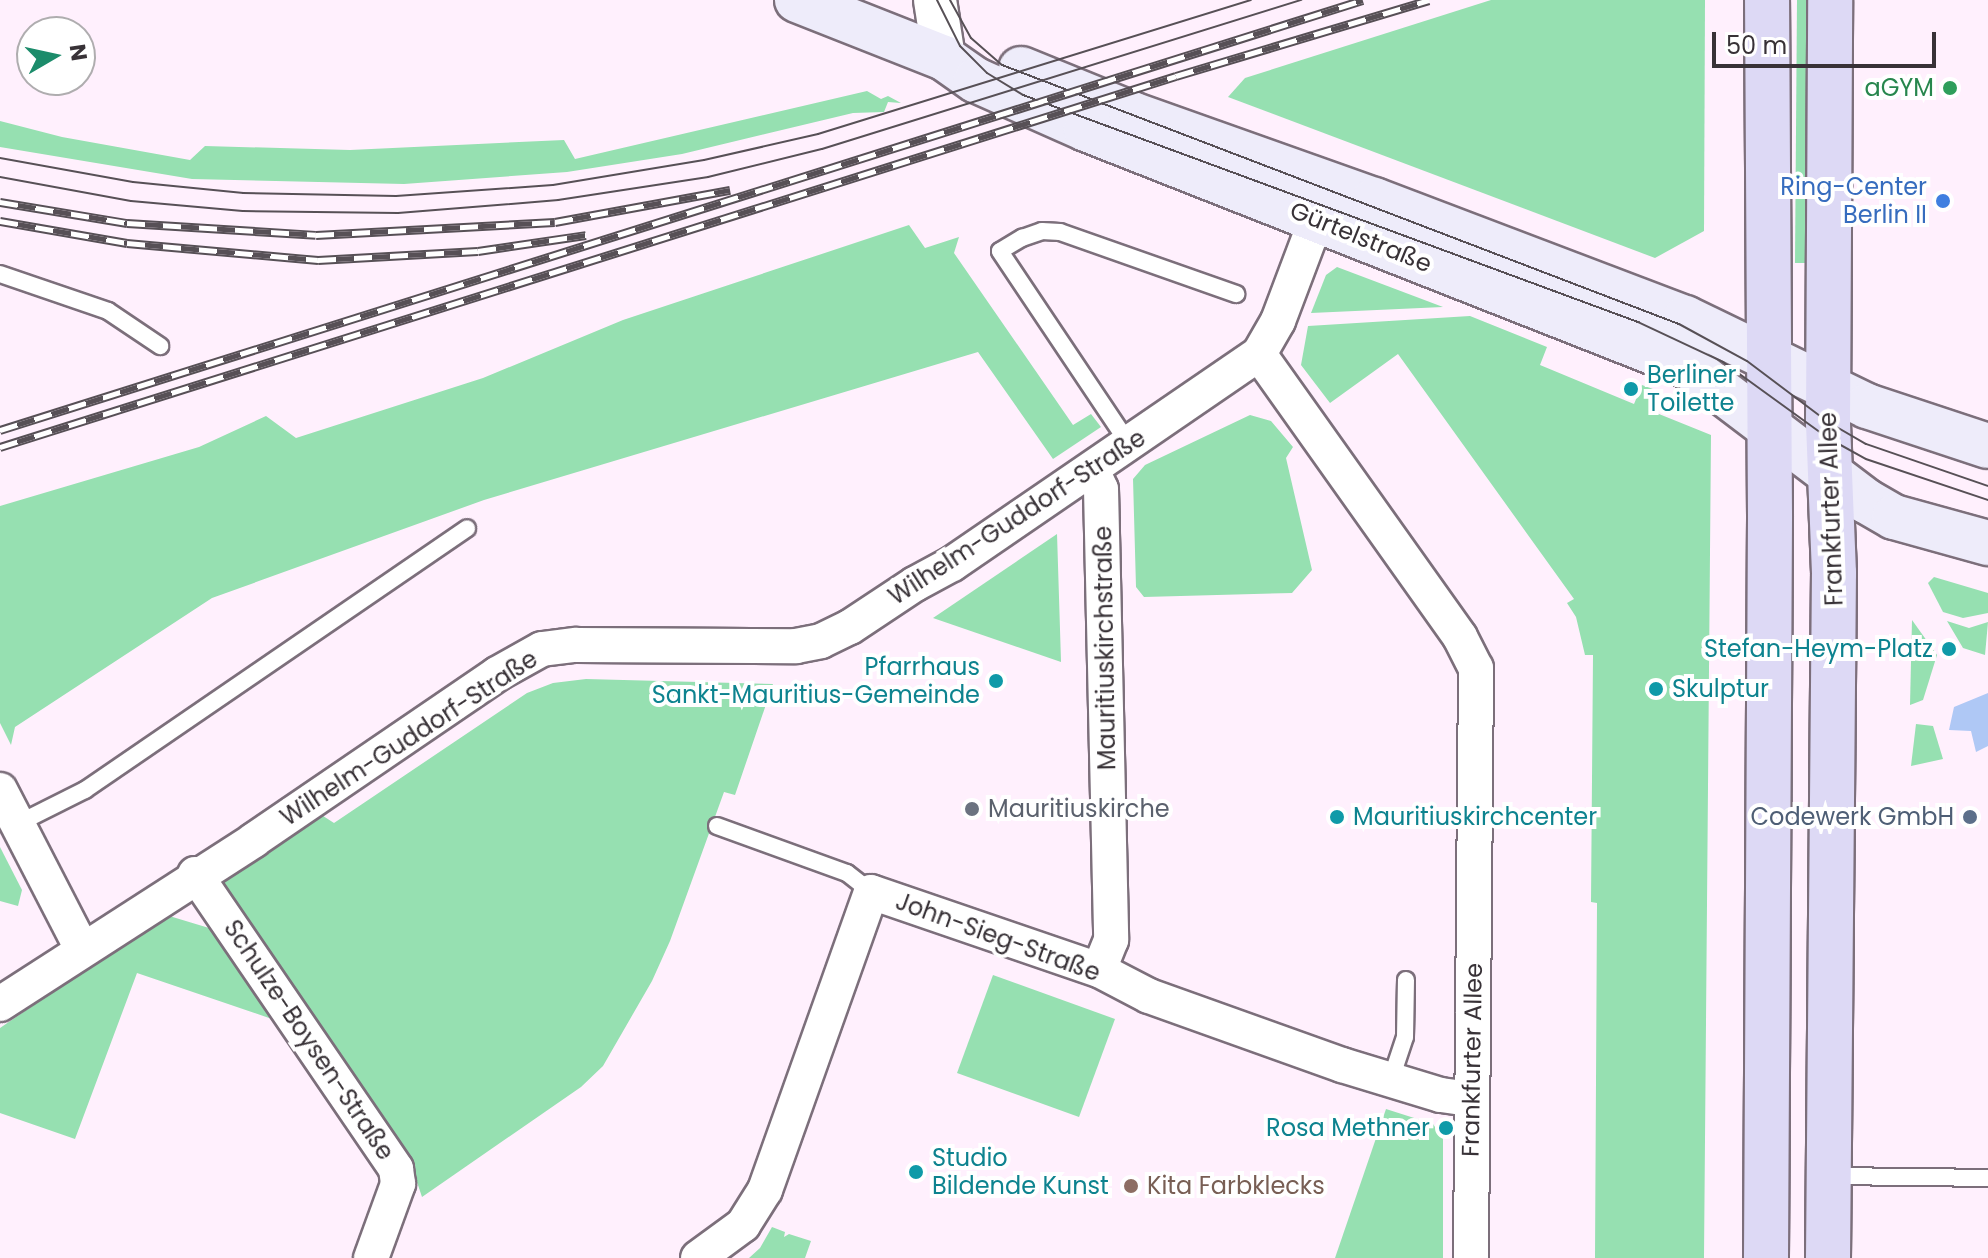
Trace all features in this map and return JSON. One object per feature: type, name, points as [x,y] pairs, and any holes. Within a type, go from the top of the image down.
[{"type":"main road","name":"Gürtelstraße","points":[[797,0],[944,58],[976,80],[1086,129],[1688,366],[1716,383],[1770,430],[1830,474],[1894,517],[1988,543]]},
{"type":"main road","points":[[1766,1258],[1770,430],[1767,0]]},
{"type":"main road","name":"Frankfurter Allee","points":[[1828,1258],[1834,589],[1828,388],[1830,0]]},
{"type":"main road","name":"Gürtelstraße","points":[[944,58],[1004,62],[1132,114],[1374,200],[1685,318],[1828,388],[1910,423],[1988,446]]},
{"type":"street","points":[[935,0],[944,58]]},
{"type":"street","name":"Wilhelm-Guddorf-Straße","points":[[0,1004],[195,874],[254,840],[528,656],[556,646],[767,647],[821,641],[850,627],[952,564],[1259,354],[1278,321],[1317,218]]},
{"type":"street","name":"Frankfurter Allee","points":[[1259,354],[1460,637],[1476,668],[1471,1258]]},
{"type":"street","name":"Mauritiuskirchstraße","points":[[1092,470],[1101,489],[1111,940],[1099,970]]},
{"type":"street","points":[[0,790],[82,949]]},
{"type":"street","name":"Schulze-Boysen-Straße","points":[[195,874],[396,1169],[398,1184],[371,1258]]},
{"type":"street","name":"John-Sieg-Straße","points":[[698,1258],[743,1225],[765,1190],[871,892],[1099,970],[1149,996],[1441,1095],[1471,1099]]},
{"type":"lane","points":[[1129,444],[1000,251],[1042,231],[1060,232],[1236,294]]},
{"type":"lane","points":[[0,274],[108,311],[160,346]]},
{"type":"lane","points":[[17,824],[85,790],[467,528]]},
{"type":"lane","points":[[717,826],[847,873],[871,892]]},
{"type":"lane","points":[[1391,1079],[1405,1037],[1406,980]]},
{"type":"lane","points":[[1828,1176],[1988,1178]]},
{"type":"green space","points":[[1491,0],[1705,0],[1704,231],[1655,258],[1228,97],[1245,78]]},
{"type":"green space","points":[[1797,0],[1811,0],[1809,263],[1795,263]]},
{"type":"green space","points":[[867,91],[881,99],[888,96],[901,103],[888,102],[884,112],[853,113],[682,154],[567,172],[404,184],[192,179],[0,147],[0,121],[62,137],[190,160],[205,146],[350,150],[564,140],[575,159]]},
{"type":"green space","points":[[909,225],[925,248],[959,237],[954,253],[1073,425],[1091,414],[1101,427],[1053,459],[978,352],[484,500],[212,598],[15,727],[11,745],[0,723],[0,506],[199,447],[266,416],[296,438],[483,378],[623,320]]},
{"type":"green space","points":[[1337,267],[1443,307],[1311,313],[1326,275]]},
{"type":"green space","points":[[1470,316],[1547,347],[1540,365],[1634,404],[1642,385],[1661,392],[1654,412],[1711,435],[1704,1258],[1595,1258],[1597,903],[1591,902],[1593,655],[1585,655],[1576,617],[1567,603],[1574,599],[1398,354],[1330,403],[1301,365],[1308,326]]},
{"type":"green space","points":[[1250,415],[1271,421],[1293,447],[1286,458],[1312,570],[1292,593],[1144,597],[1136,587],[1133,479],[1145,465]]},
{"type":"green space","points":[[1057,534],[1061,662],[933,618]]},
{"type":"green space","points":[[1934,577],[1988,593],[1988,613],[1963,618],[1943,612],[1928,583]]},
{"type":"green space","points":[[1912,620],[1937,655],[1923,700],[1910,705]]},
{"type":"green space","points":[[1947,621],[1969,628],[1988,622],[1985,655],[1963,648]]},
{"type":"green space","points":[[586,679],[773,684],[735,795],[724,792],[670,941],[652,981],[603,1066],[581,1087],[422,1197],[416,1179],[216,887],[217,880],[320,814],[334,823],[527,693],[553,683]]},
{"type":"green space","points":[[1916,724],[1933,726],[1943,759],[1911,766]]},
{"type":"green space","points":[[0,847],[22,890],[18,906],[0,901]]},
{"type":"green space","points":[[166,915],[209,928],[272,1019],[137,973],[75,1139],[0,1113],[0,1028]]},
{"type":"green space","points":[[993,975],[1115,1019],[1079,1117],[957,1073]]},
{"type":"green space","points":[[1386,1109],[1433,1124],[1443,1139],[1443,1258],[1335,1258]]},
{"type":"green space","points":[[772,1227],[785,1232],[784,1237],[789,1234],[811,1241],[805,1258],[749,1258],[760,1248]]},
{"type":"water","points":[[1988,693],[1988,746],[1976,752],[1971,731],[1949,730],[1954,707]]},
{"type":"tram line","points":[[937,0],[960,46],[987,73],[1023,95],[1638,322],[1723,362],[1828,438],[1866,459],[1988,500]]},
{"type":"tram line","points":[[950,0],[971,38],[1002,65],[1679,324],[1747,361],[1828,422],[1866,444],[1988,486]]},
{"type":"tram line","points":[[0,158],[133,182],[243,193],[396,196],[553,185],[704,160],[818,134],[1251,0]]},
{"type":"tram line","points":[[0,177],[131,201],[243,211],[398,213],[558,200],[708,177],[822,149],[1301,0]]},
{"type":"railway","points":[[0,430],[1363,0]]},
{"type":"railway","points":[[0,447],[1176,76],[1429,0]]},
{"type":"railway","points":[[0,202],[127,223],[316,235],[555,222],[730,190]]},
{"type":"railway","points":[[0,221],[127,243],[318,260],[478,251],[586,235]]},
{"type":"place","name":"aGYM","points":[[1950,88]]},
{"type":"place","name":"Ring-Center Berlin II","points":[[1943,201]]},
{"type":"place","name":"Berliner Toilette","points":[[1631,389]]},
{"type":"place","name":"Stefan-Heym-Platz","points":[[1949,649]]},
{"type":"place","name":"Pfarrhaus Sankt-Mauritius-Gemeinde","points":[[996,681]]},
{"type":"place","name":"Skulptur","points":[[1656,689]]},
{"type":"place","name":"Mauritiuskirche","points":[[972,809]]},
{"type":"place","name":"Mauritiuskirchcenter","points":[[1337,817]]},
{"type":"place","name":"Codewerk GmbH","points":[[1970,817]]},
{"type":"place","name":"Rosa Methner","points":[[1446,1128]]},
{"type":"place","name":"Studio Bildende Kunst","points":[[916,1172]]},
{"type":"place","name":"Kita Farbklecks","points":[[1131,1186]]}]
